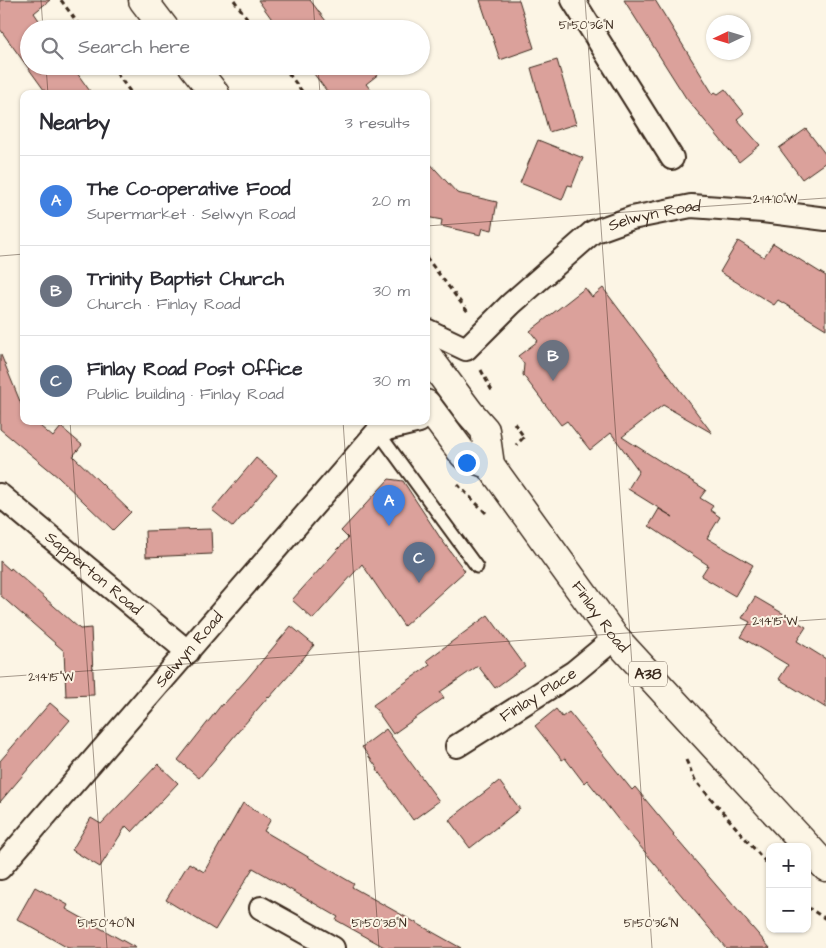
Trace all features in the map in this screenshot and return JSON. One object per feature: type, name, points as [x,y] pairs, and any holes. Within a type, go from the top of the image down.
[{"type":"highway","points":[[143,0],[158,20]]},
{"type":"highway","points":[[201,75],[212,90]]},
{"type":"highway","name":"A38","points":[[430,359],[485,430],[490,465]]},
{"type":"highway","points":[[430,419],[464,455],[490,465]]},
{"type":"highway","name":"Finlay Road","points":[[490,465],[615,638],[826,867]]},
{"type":"street","points":[[573,0],[672,158]]},
{"type":"street","name":"Selwyn Road","points":[[430,332],[466,349],[511,304],[594,232],[632,218],[691,206],[763,211],[826,219]]},
{"type":"street","name":"Selwyn Road","points":[[0,868],[188,652],[376,425]]},
{"type":"street","name":"Sapperton Road","points":[[0,496],[188,652]]},
{"type":"street","name":"Finlay Place","points":[[457,746],[574,672],[615,638]]},
{"type":"street","points":[[260,908],[333,948]]},
{"type":"lane","points":[[378,425],[477,567]]},
{"type":"path","points":[[61,0],[75,20]]},
{"type":"path","points":[[234,0],[248,20]]},
{"type":"path","points":[[118,75],[129,90]]},
{"type":"path","points":[[290,75],[301,90]]},
{"type":"path","points":[[430,262],[483,332]]},
{"type":"path","points":[[811,910],[826,919]]},
{"type":"building","points":[[0,0],[50,0],[34,13],[39,20],[20,20],[20,57],[0,29]]},
{"type":"building","points":[[258,0],[310,0],[325,20],[272,20]]},
{"type":"building","points":[[480,0],[519,0],[534,48],[500,60]]},
{"type":"building","points":[[624,0],[655,0],[713,94],[715,92],[718,94],[725,89],[744,113],[737,119],[760,145],[739,162],[686,98]]},
{"type":"building","points":[[557,60],[576,124],[549,132],[531,68]]},
{"type":"building","points":[[33,75],[78,75],[89,90],[44,90]]},
{"type":"building","points":[[315,75],[378,75],[366,84],[371,90],[326,90]]},
{"type":"building","points":[[806,129],[826,155],[826,162],[802,179],[779,148]]},
{"type":"building","points":[[538,140],[583,158],[572,186],[568,185],[562,200],[520,183]]},
{"type":"building","points":[[430,163],[457,193],[497,202],[492,230],[483,228],[481,235],[441,226],[442,220],[430,218]]},
{"type":"building","points":[[738,241],[764,257],[773,243],[826,276],[826,329],[778,300],[774,305],[720,272]]},
{"type":"building","points":[[585,288],[592,297],[603,288],[712,433],[663,405],[622,437],[706,490],[700,498],[713,506],[710,510],[720,517],[707,538],[753,565],[735,596],[701,576],[708,565],[649,526],[659,509],[673,517],[628,489],[639,471],[611,433],[590,450],[567,421],[561,425],[523,375],[524,364],[518,356],[538,341],[530,331]]},
{"type":"building","points":[[1,355],[20,401],[20,425],[39,425],[53,437],[61,427],[82,445],[73,456],[131,512],[113,530],[58,477],[0,429]]},
{"type":"building","points":[[256,458],[277,475],[233,527],[212,510]]},
{"type":"building","points":[[389,479],[403,481],[441,539],[465,571],[404,626],[362,564],[313,619],[292,600],[348,538],[341,531]]},
{"type":"building","points":[[211,529],[212,554],[146,557],[145,531]]},
{"type":"building","points":[[0,561],[10,570],[11,568],[80,629],[91,628],[94,695],[66,696],[64,651],[0,595]]},
{"type":"building","points":[[755,597],[806,627],[797,641],[826,659],[826,708],[779,679],[788,665],[741,637],[750,622],[742,618]]},
{"type":"building","points":[[488,615],[525,666],[495,688],[478,666],[440,692],[444,698],[393,734],[373,705],[430,665],[427,660]]},
{"type":"building","points":[[291,626],[314,645],[199,778],[178,760],[222,704],[246,680]]},
{"type":"building","points":[[50,703],[70,720],[0,802],[0,761]]},
{"type":"building","points":[[556,709],[562,717],[569,712],[632,790],[635,787],[673,835],[770,948],[726,948],[628,832],[587,780],[584,783],[565,758],[562,760],[535,726]]},
{"type":"building","points":[[386,729],[439,801],[413,820],[362,747]]},
{"type":"building","points":[[158,764],[178,783],[132,832],[126,826],[100,867],[72,850],[91,818],[101,824]]},
{"type":"building","points":[[499,781],[520,809],[470,848],[449,820]]},
{"type":"building","points":[[243,803],[271,819],[264,831],[354,884],[352,887],[461,948],[386,948],[336,920],[338,917],[253,868],[215,930],[166,900],[189,863],[204,872]]},
{"type":"building","points":[[35,887],[68,905],[66,909],[136,948],[68,948],[17,919]]},
{"type":"place","name":"Trinity Baptist Church","points":[[553,381]]},
{"type":"place","name":"The Co-operative Food","points":[[389,526]]},
{"type":"place","name":"Finlay Road Post Office","points":[[419,583]]}]
